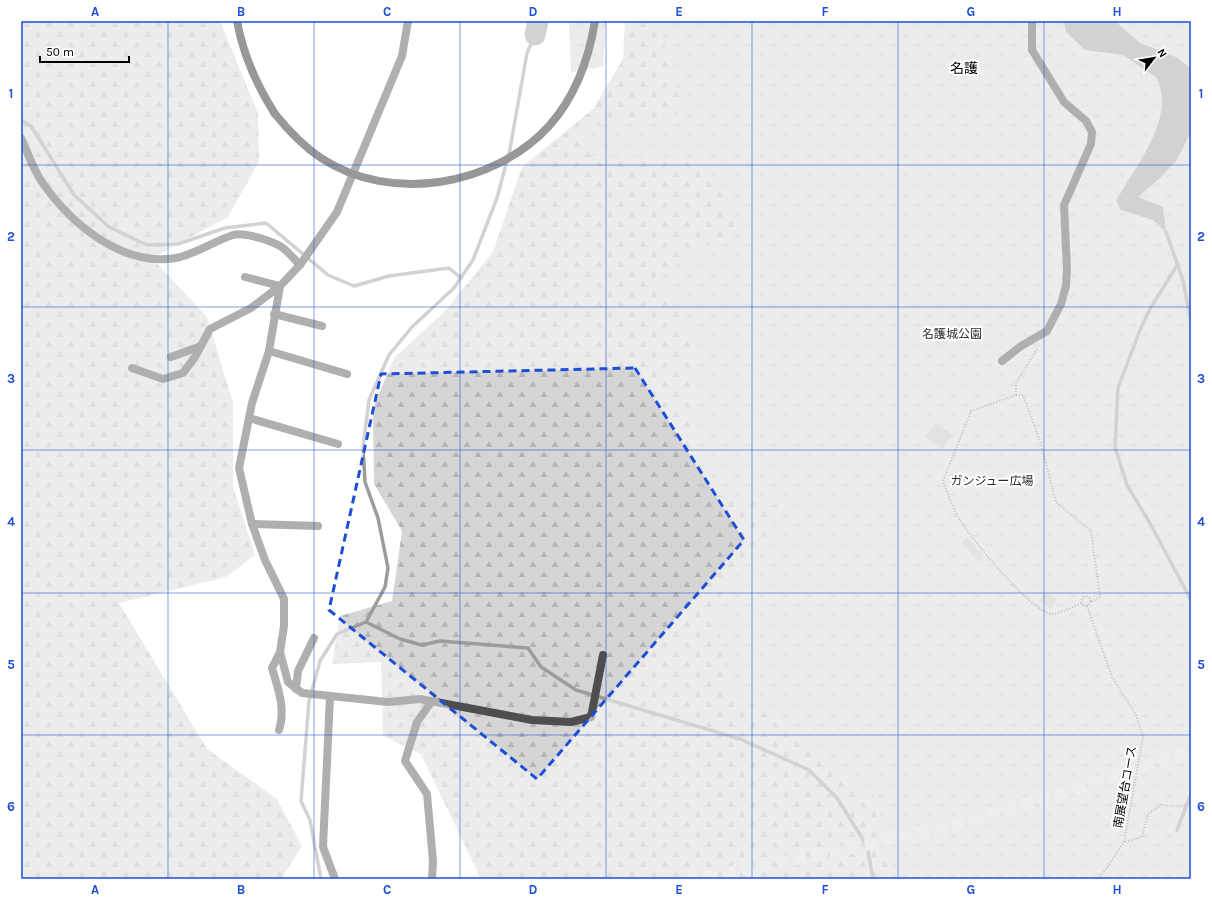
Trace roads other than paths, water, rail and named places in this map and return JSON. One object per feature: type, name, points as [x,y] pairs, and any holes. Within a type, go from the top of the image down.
[{"type":"main road","points":[[237,21],[244,54],[255,80],[274,114],[311,150],[332,164],[350,172],[393,183],[436,183],[461,178],[501,162],[520,151],[550,125],[562,109],[579,78],[587,57],[595,21]]},
{"type":"street","points":[[132,368],[163,379],[183,373],[201,346],[210,329],[251,308],[280,286],[301,264],[338,212],[402,56],[408,21]]},
{"type":"street","points":[[1002,361],[1021,346],[1047,331],[1061,304],[1066,286],[1067,245],[1064,205],[1091,144],[1092,132],[1086,121],[1064,102],[1032,50],[1032,21]]},
{"type":"street","points":[[21,138],[42,182],[63,208],[95,237],[126,253],[152,258],[176,258],[234,235],[255,237],[280,246],[301,264]]},
{"type":"street","points":[[245,277],[280,286]]},
{"type":"street","points":[[279,730],[283,719],[280,695],[272,668],[280,652],[284,626],[284,599],[265,560],[252,524],[239,468],[252,403],[270,351],[274,314],[280,286]]},
{"type":"street","points":[[274,314],[322,326]]},
{"type":"street","points":[[171,357],[201,346]]},
{"type":"street","points":[[270,351],[348,374]]},
{"type":"street","points":[[249,418],[338,444]]},
{"type":"street","points":[[252,524],[318,526]]},
{"type":"street","points":[[299,691],[298,671],[314,638]]},
{"type":"street","points":[[280,652],[288,682],[299,691],[321,696],[388,702],[420,699],[532,720],[571,722],[591,717],[603,655]]},
{"type":"street","points":[[330,697],[323,847],[335,879]]},
{"type":"street","points":[[432,701],[417,722],[405,761],[427,794],[433,861],[432,879]]},
{"type":"waterway","points":[[535,35],[538,21]]},
{"type":"waterway","points":[[321,879],[310,820],[301,801],[309,701],[320,661],[337,634],[366,622],[385,587],[388,568],[378,518],[365,482],[363,447],[369,400],[389,355],[412,327],[454,288],[473,260],[497,198],[510,149],[527,53],[535,35]]},
{"type":"waterway","points":[[21,120],[31,126],[74,195],[109,227],[147,245],[178,244],[225,228],[266,223],[328,275],[354,286],[389,276],[449,268],[461,278]]},
{"type":"waterway","points":[[1166,232],[1183,280],[1191,323]]},
{"type":"waterway","points":[[1178,264],[1151,307],[1140,330],[1118,388],[1115,447],[1127,485],[1151,525],[1191,600]]},
{"type":"waterway","points":[[366,622],[400,639],[422,645],[440,641],[528,648],[541,667],[576,690],[740,739],[809,770],[837,798],[867,846],[873,879]]},
{"type":"waterway","points":[[1177,830],[1191,794]]},
{"type":"tunnel","points":[[688,879],[712,876],[835,852],[938,828],[1091,785],[1191,751]]},
{"type":"district","name":"名護","points":[[964,68]]},
{"type":"park label","name":"名護城公園","points":[[952,334]]},
{"type":"park label","name":"ガンジュー広場","points":[[992,481]]}]
